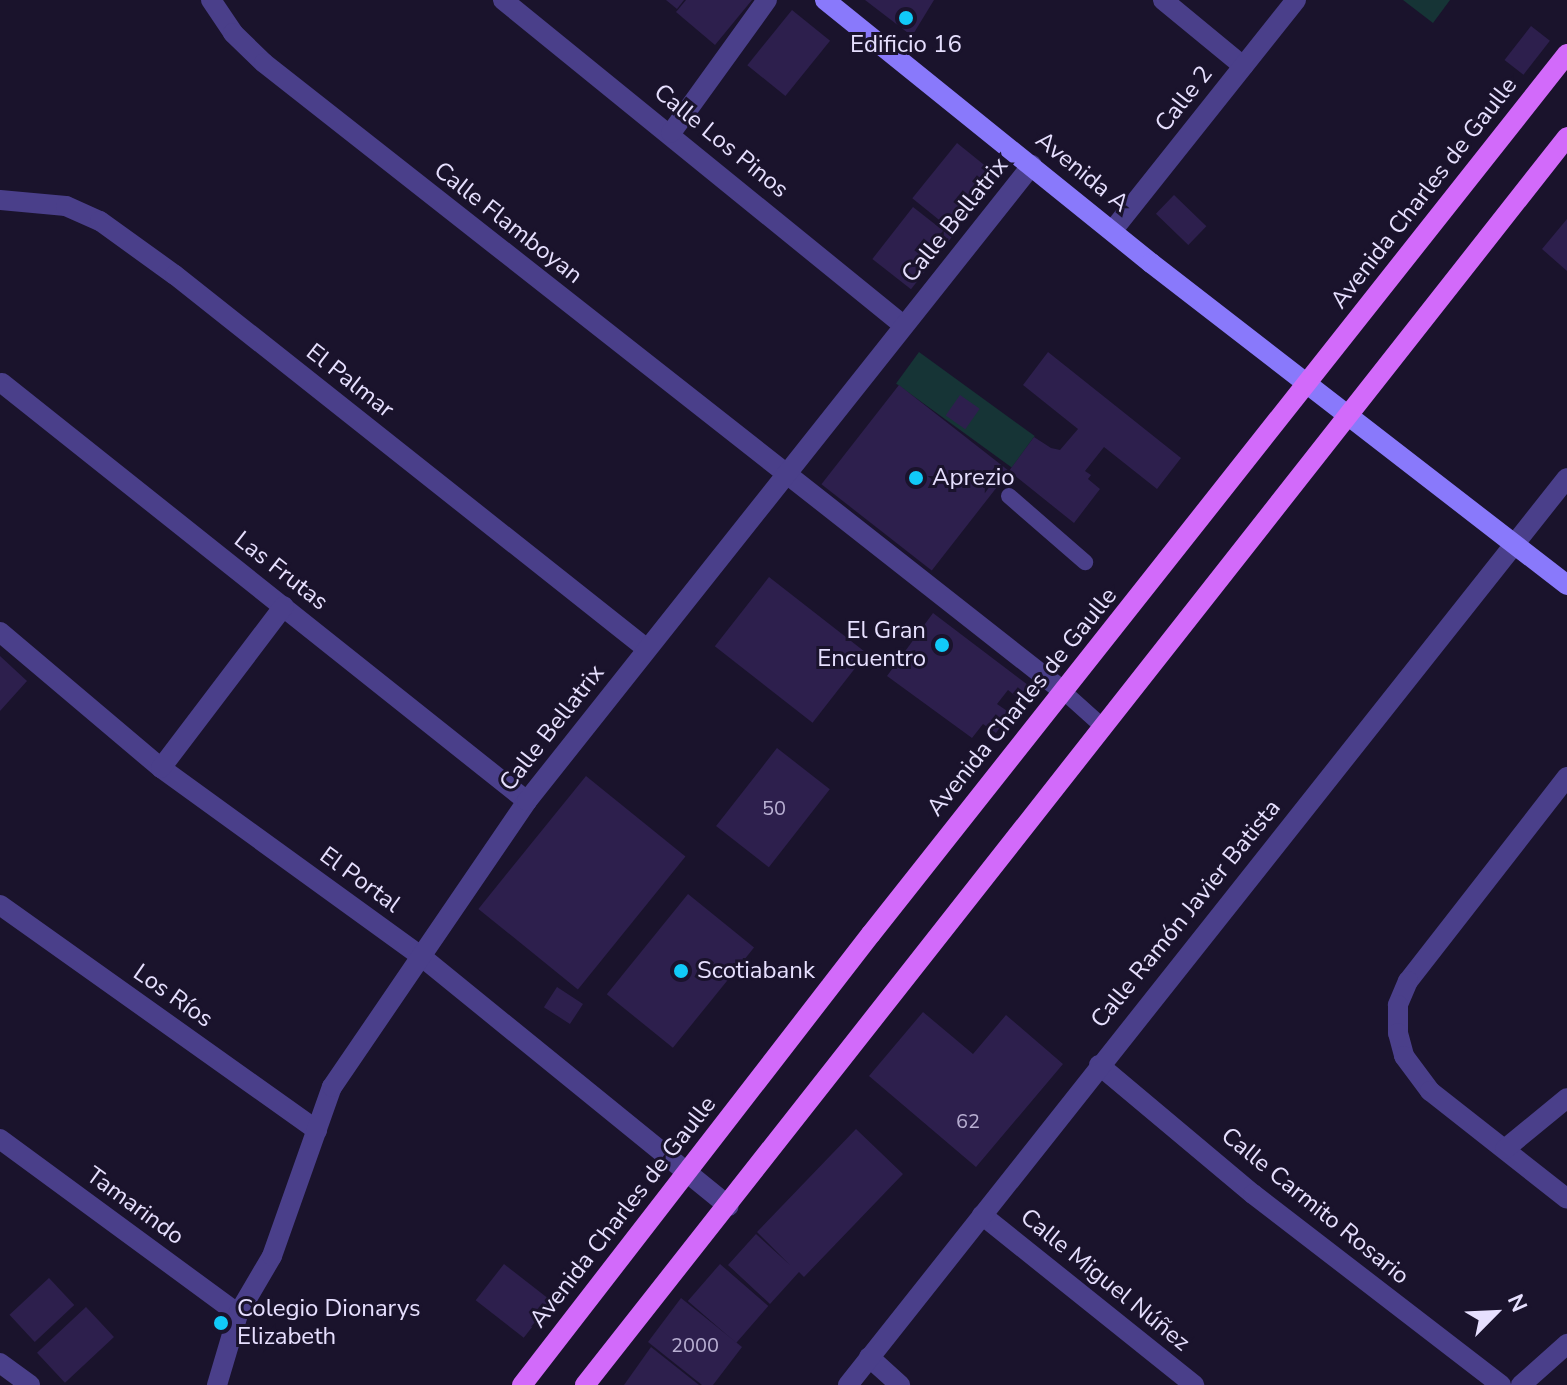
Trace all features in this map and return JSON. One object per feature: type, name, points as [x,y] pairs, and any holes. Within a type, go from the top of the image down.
[{"type":"main road","name":"Avenida A","points":[[825,0],[1347,415],[1567,585]]},
{"type":"main road","name":"Avenida Charles de Gaulle","points":[[522,1385],[1063,691],[1567,54]]},
{"type":"main road","points":[[585,1385],[1567,137]]},
{"type":"street","name":"Calle Flamboyan","points":[[211,0],[233,33],[264,63],[784,475],[1063,691]]},
{"type":"street","name":"Calle Los Pinos","points":[[503,0],[671,133],[903,325]]},
{"type":"street","points":[[671,133],[767,0]]},
{"type":"street","points":[[1163,0],[1243,66]]},
{"type":"street","name":"Calle 2","points":[[1113,230],[1296,0]]},
{"type":"street","name":"Calle Bellatrix","points":[[217,1385],[238,1314],[272,1256],[332,1087],[527,801],[1032,165]]},
{"type":"street","name":"El Palmar","points":[[0,200],[66,206],[100,221],[175,275],[647,649]]},
{"type":"street","name":"Las Frutas","points":[[2,383],[527,801]]},
{"type":"street","name":"Calle Ramón Javier Batista","points":[[848,1385],[1567,478]]},
{"type":"street","points":[[161,768],[284,606]]},
{"type":"street","name":"El Portal","points":[[0,632],[161,768],[422,957],[728,1206]]},
{"type":"street","points":[[1567,777],[1419,966],[1398,1005],[1398,1033],[1404,1056],[1414,1073],[1430,1091],[1567,1199]]},
{"type":"street","name":"Los Ríos","points":[[1,909],[317,1130]]},
{"type":"street","name":"Calle Carmito Rosario","points":[[1099,1065],[1253,1194],[1501,1385]]},
{"type":"street","points":[[1505,1149],[1567,1098]]},
{"type":"street","name":"Tamarindo","points":[[0,1139],[238,1314]]},
{"type":"street","name":"Calle Miguel Núñez","points":[[982,1215],[1194,1385]]},
{"type":"street","points":[[1521,1385],[1567,1344]]},
{"type":"street","points":[[869,1357],[900,1385]]},
{"type":"street","points":[[0,1363],[30,1385]]},
{"type":"lane","points":[[1009,496],[1085,562]]},
{"type":"lane","points":[[1063,691],[1102,726]]},
{"type":"green space","points":[[1403,0],[1450,0],[1433,23]]},
{"type":"green space","points":[[919,352],[1035,436],[1012,468],[896,384]]},
{"type":"building","points":[[666,0],[684,0],[677,9]]},
{"type":"building","points":[[686,0],[752,0],[715,45],[676,12]]},
{"type":"building","name":"Edificio 16","points":[[865,0],[934,0],[912,36]]},
{"type":"building","points":[[792,10],[830,41],[785,96],[747,65]]},
{"type":"building","points":[[1531,26],[1550,41],[1523,75],[1505,60]]},
{"type":"building","points":[[957,143],[997,175],[952,230],[912,198]]},
{"type":"building","points":[[1174,195],[1206,226],[1188,245],[1156,214]]},
{"type":"building","points":[[913,207],[952,237],[911,289],[872,259]]},
{"type":"building","points":[[1567,219],[1567,271],[1542,249]]},
{"type":"building","points":[[1048,352],[1181,458],[1157,489],[1104,447],[1085,471],[1091,475],[1088,479],[1100,489],[1074,523],[1009,471],[1034,437],[1060,450],[1078,429],[1023,385]]},
{"type":"building","name":"Aprezio","points":[[899,385],[1009,471],[932,570],[821,484]]},
{"type":"building","points":[[960,395],[980,409],[965,429],[946,415]]},
{"type":"building","points":[[769,577],[867,653],[813,723],[715,646]]},
{"type":"building","name":"El Gran Encuentro","points":[[933,613],[1028,685],[1018,698],[1008,690],[997,704],[1010,713],[996,733],[983,724],[972,738],[887,676]]},
{"type":"building","points":[[0,656],[27,681],[0,711]]},
{"type":"building","points":[[777,748],[830,789],[769,867],[716,826]]},
{"type":"building","points":[[586,776],[685,857],[578,989],[478,909]]},
{"type":"building","name":"Scotiabank","points":[[688,894],[754,947],[673,1048],[607,994]]},
{"type":"building","points":[[557,987],[583,1004],[570,1024],[544,1007]]},
{"type":"building","points":[[923,1012],[973,1054],[1006,1015],[1063,1064],[976,1167],[869,1076]]},
{"type":"building","points":[[856,1129],[903,1174],[804,1277],[799,1272],[770,1304],[728,1265],[756,1234],[790,1265],[757,1232]]},
{"type":"building","points":[[504,1264],[552,1302],[524,1338],[476,1300]]},
{"type":"building","points":[[720,1264],[768,1306],[736,1343],[688,1301]]},
{"type":"building","points":[[49,1278],[74,1305],[35,1342],[10,1315]]},
{"type":"building","points":[[681,1298],[742,1347],[713,1385],[702,1385],[648,1342]]},
{"type":"building","points":[[86,1307],[114,1337],[65,1383],[37,1353]]},
{"type":"building","points":[[651,1347],[699,1385],[624,1385]]},
{"type":"place","name":"Edificio 16","points":[[906,18]]},
{"type":"place","name":"Aprezio","points":[[916,478]]},
{"type":"place","name":"El Gran Encuentro","points":[[942,645]]},
{"type":"place","name":"Scotiabank","points":[[681,971]]},
{"type":"place","name":"Colegio Dionarys Elizabeth","points":[[221,1323]]}]
